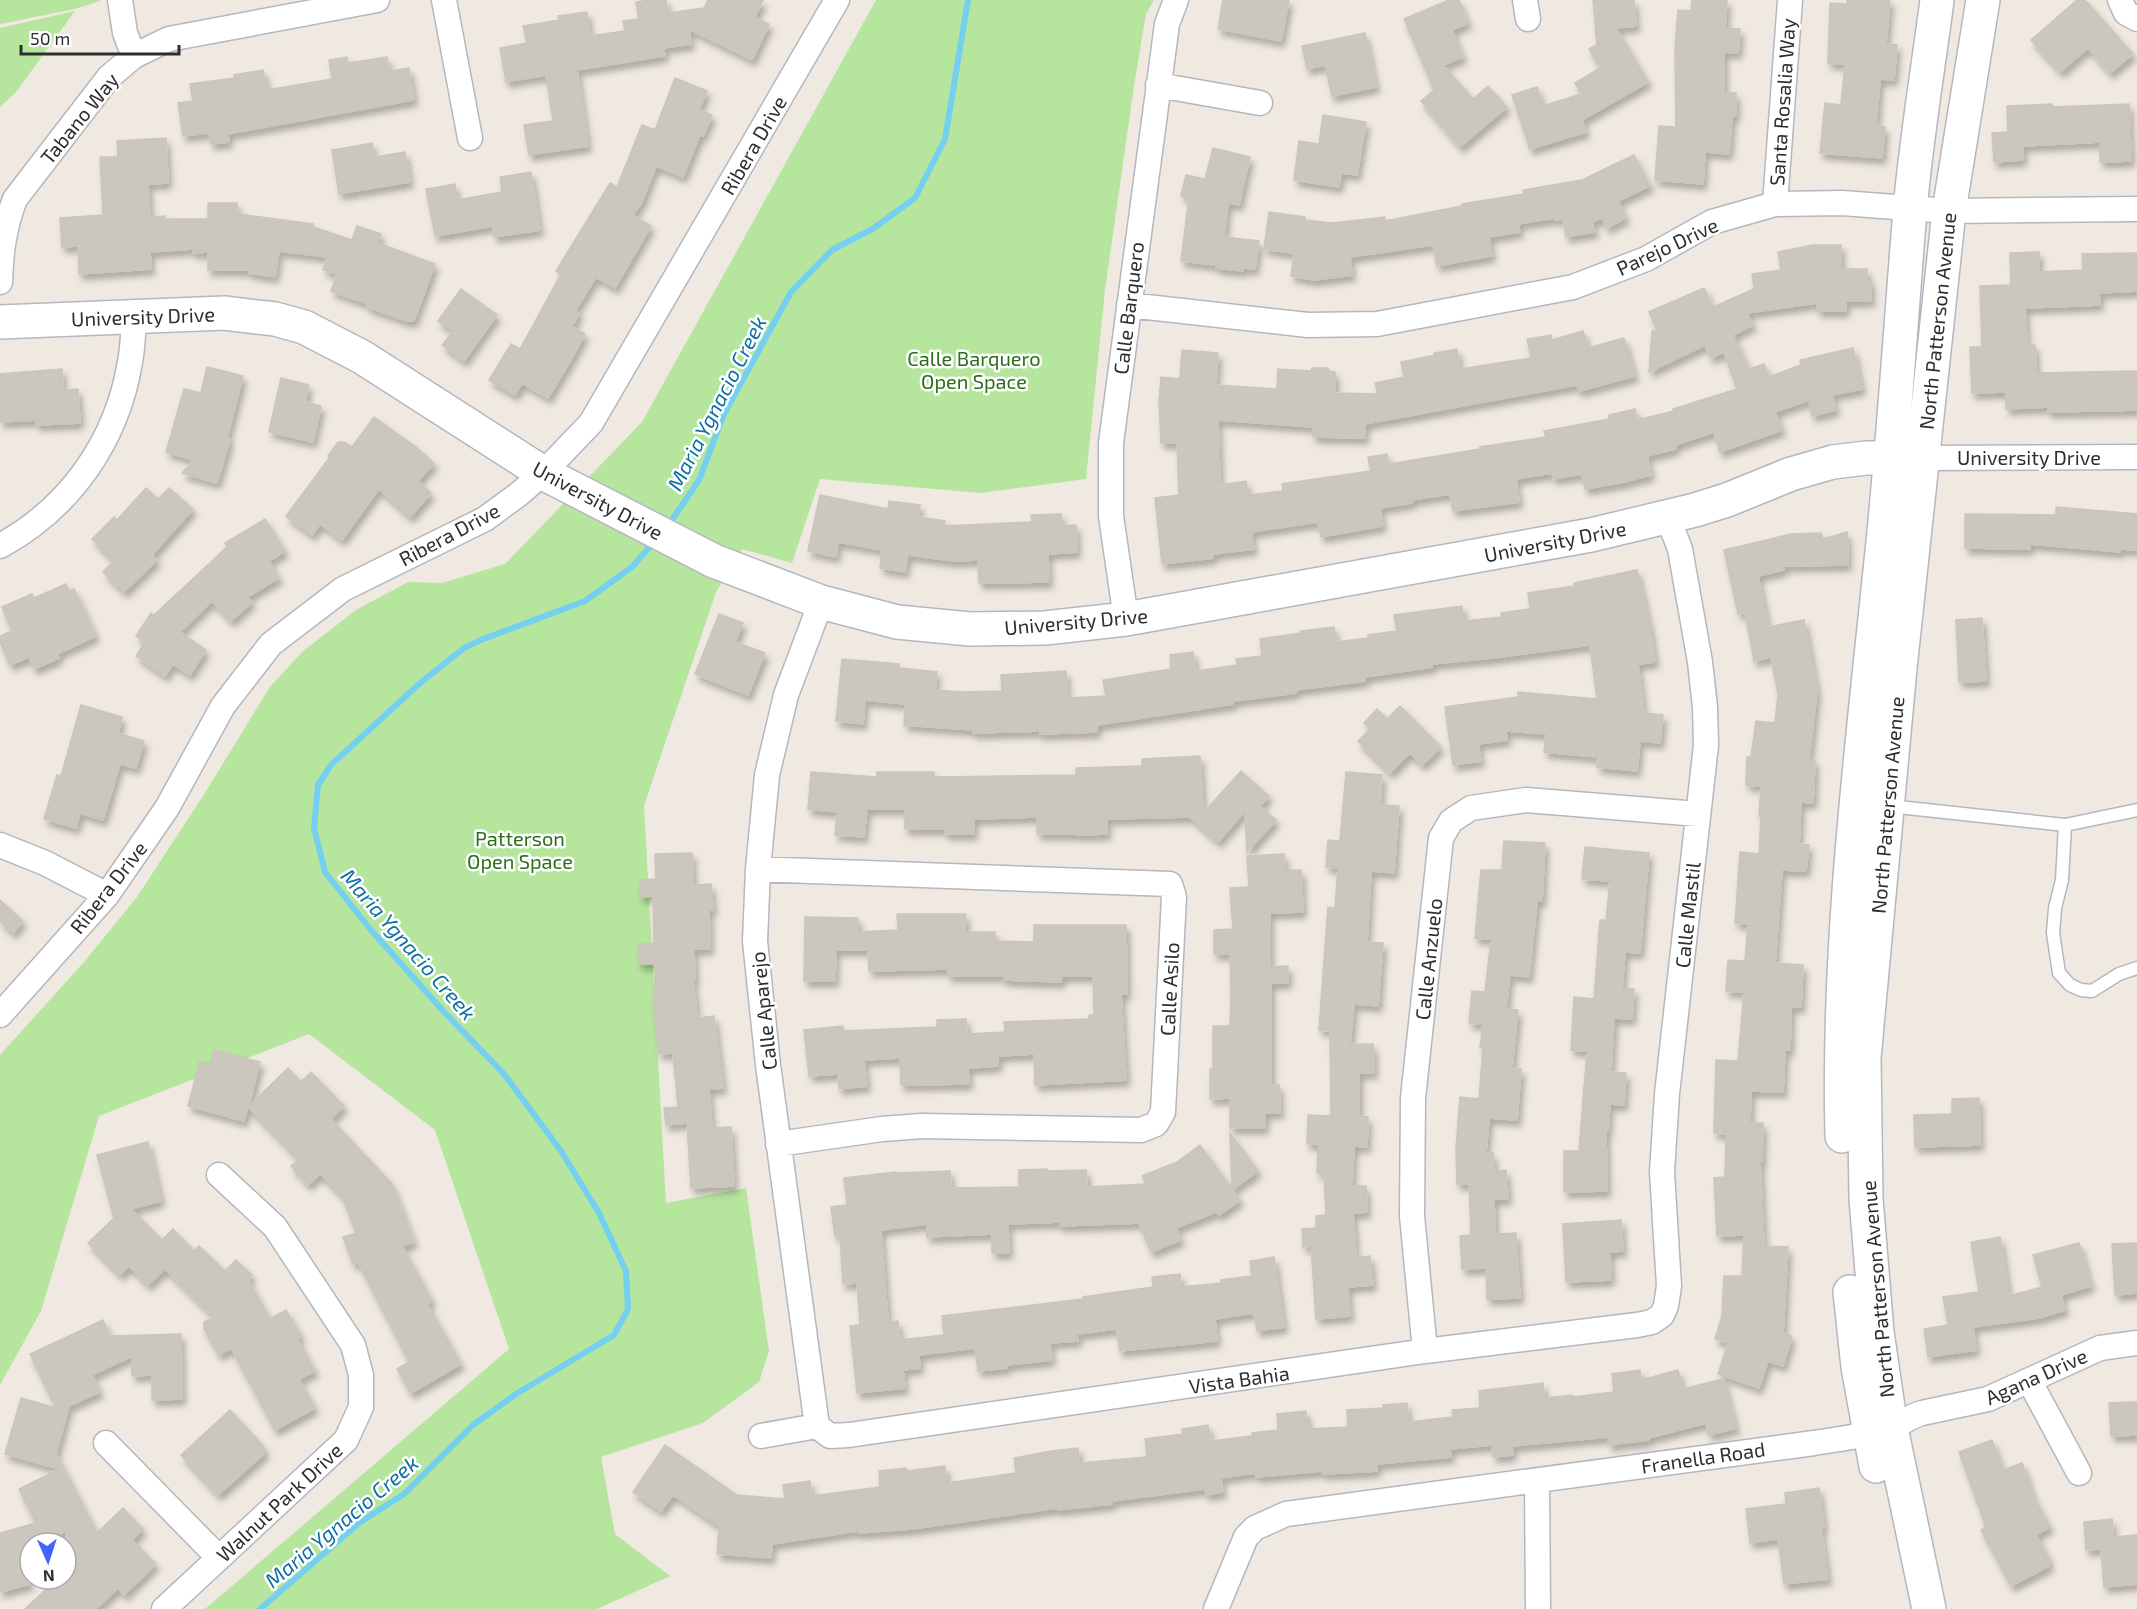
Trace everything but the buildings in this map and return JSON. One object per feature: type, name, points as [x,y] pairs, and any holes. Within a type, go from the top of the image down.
[{"type":"main road","name":"North Patterson Avenue","points":[[1907,457],[1910,207],[1937,0]]},
{"type":"main road","name":"North Patterson Avenue","points":[[1906,1609],[1880,1431],[1866,1198],[1864,1058],[1872,804],[1907,457],[1983,0]]},
{"type":"main road","name":"University Drive","points":[[0,322],[224,313],[274,319],[304,327],[362,357],[543,473],[714,561],[821,602],[897,621],[970,628],[1045,628],[1126,619],[1591,535],[1668,518],[1727,500],[1791,474],[1823,465],[1866,458],[1907,457]]},
{"type":"main road","name":"North Patterson Avenue","points":[[1880,1431],[1929,1609]]},
{"type":"street","points":[[120,0],[125,33],[134,56]]},
{"type":"street","name":"Tabano Way","points":[[0,282],[5,223],[15,199],[109,77],[134,56],[169,39],[377,0]]},
{"type":"street","points":[[444,0],[470,138]]},
{"type":"street","name":"Ribera Drive","points":[[0,1015],[107,895],[167,808],[223,706],[271,644],[343,589],[485,519],[543,473],[591,423],[837,0]]},
{"type":"street","name":"Calle Barquero","points":[[1126,619],[1111,516],[1111,443],[1158,85],[1167,24],[1176,0]]},
{"type":"street","name":"Santa Rosalia Way","points":[[1775,204],[1790,0]]},
{"type":"street","points":[[2120,0],[2126,13],[2137,19]]},
{"type":"street","points":[[1158,85],[1260,103]]},
{"type":"street","name":"Parejo Drive","points":[[1129,305],[1308,325],[1377,324],[1573,287],[1646,259],[1712,222],[1775,204],[1842,202],[1949,211],[2137,209]]},
{"type":"street","points":[[0,546],[21,534],[62,501],[94,460],[118,413],[130,362],[134,317]]},
{"type":"street","name":"University Drive","points":[[1907,457],[2137,457]]},
{"type":"street","name":"Calle Mastil","points":[[1662,1315],[1669,1286],[1662,1172],[1667,1094],[1706,745],[1706,707],[1700,662],[1680,549],[1668,518]]},
{"type":"street","name":"Calle Aparejo","points":[[817,1426],[778,1144],[755,941],[758,869],[767,775],[786,695],[821,602]]},
{"type":"street","name":"Calle Anzuelo","points":[[1425,1351],[1412,1216],[1413,1098],[1441,838],[1451,821],[1471,808],[1526,800],[1698,814]]},
{"type":"street","points":[[0,845],[45,863],[107,895]]},
{"type":"street","name":"Calle Asilo","points":[[758,869],[1170,884],[1174,897],[1163,1112],[1156,1124],[1141,1130],[922,1126],[882,1129],[778,1144]]},
{"type":"street","name":"Walnut Park Drive","points":[[164,1609],[346,1440],[361,1407],[361,1375],[353,1345],[276,1227],[219,1175]]},
{"type":"street","name":"Vista Bahia","points":[[817,1426],[830,1436],[849,1435],[1425,1351],[1637,1325],[1652,1322],[1662,1315]]},
{"type":"street","name":"Agana Drive","points":[[1880,1431],[1913,1416],[1988,1400],[2100,1348],[2137,1343]]},
{"type":"street","points":[[2030,1382],[2079,1473]]},
{"type":"street","points":[[761,1437],[817,1426]]},
{"type":"street","name":"Franella Road","points":[[1537,1481],[1880,1431]]},
{"type":"street","points":[[105,1443],[219,1557]]},
{"type":"street","points":[[1216,1609],[1246,1537],[1255,1528],[1286,1514],[1537,1481],[1538,1609]]},
{"type":"lane","points":[[1872,804],[2065,825],[2137,810]]},
{"type":"lane","points":[[2065,825],[2062,880],[2055,908],[2053,933],[2059,973],[2070,985],[2081,990],[2092,991],[2119,974],[2137,968]]},
{"type":"green space","points":[[0,0],[100,1],[75,9],[0,24]]},
{"type":"green space","points":[[876,0],[1154,0],[1146,14],[1105,290],[1086,479],[980,493],[820,479],[792,563],[742,549],[716,592],[644,806],[666,1203],[746,1188],[769,1351],[759,1382],[703,1423],[601,1457],[615,1534],[670,1576],[597,1609],[205,1609],[509,1349],[435,1130],[309,1034],[99,1116],[41,1311],[0,1385],[0,1055],[84,962],[137,897],[270,687],[302,652],[356,610],[408,582],[442,583],[505,564],[642,422]]},
{"type":"green space","points":[[75,11],[16,92],[0,107],[0,28]]},
{"type":"waterway","name":"Maria Ygnacio Creek","points":[[668,526],[699,480],[724,414],[791,292],[832,250],[874,228],[915,198],[945,139],[968,0]]},
{"type":"waterway","name":"Maria Ygnacio Creek","points":[[260,1609],[359,1523],[404,1494],[473,1425],[516,1394],[614,1335],[628,1309],[626,1271],[599,1213],[561,1151],[504,1074],[445,1013],[370,929],[325,872],[314,828],[318,785],[331,765],[419,684],[464,648],[585,601],[632,567],[655,541]]},
{"type":"park label","name":"Calle Barquero Open Space","points":[[974,370]]},
{"type":"park label","name":"Patterson Open Space","points":[[520,850]]}]
